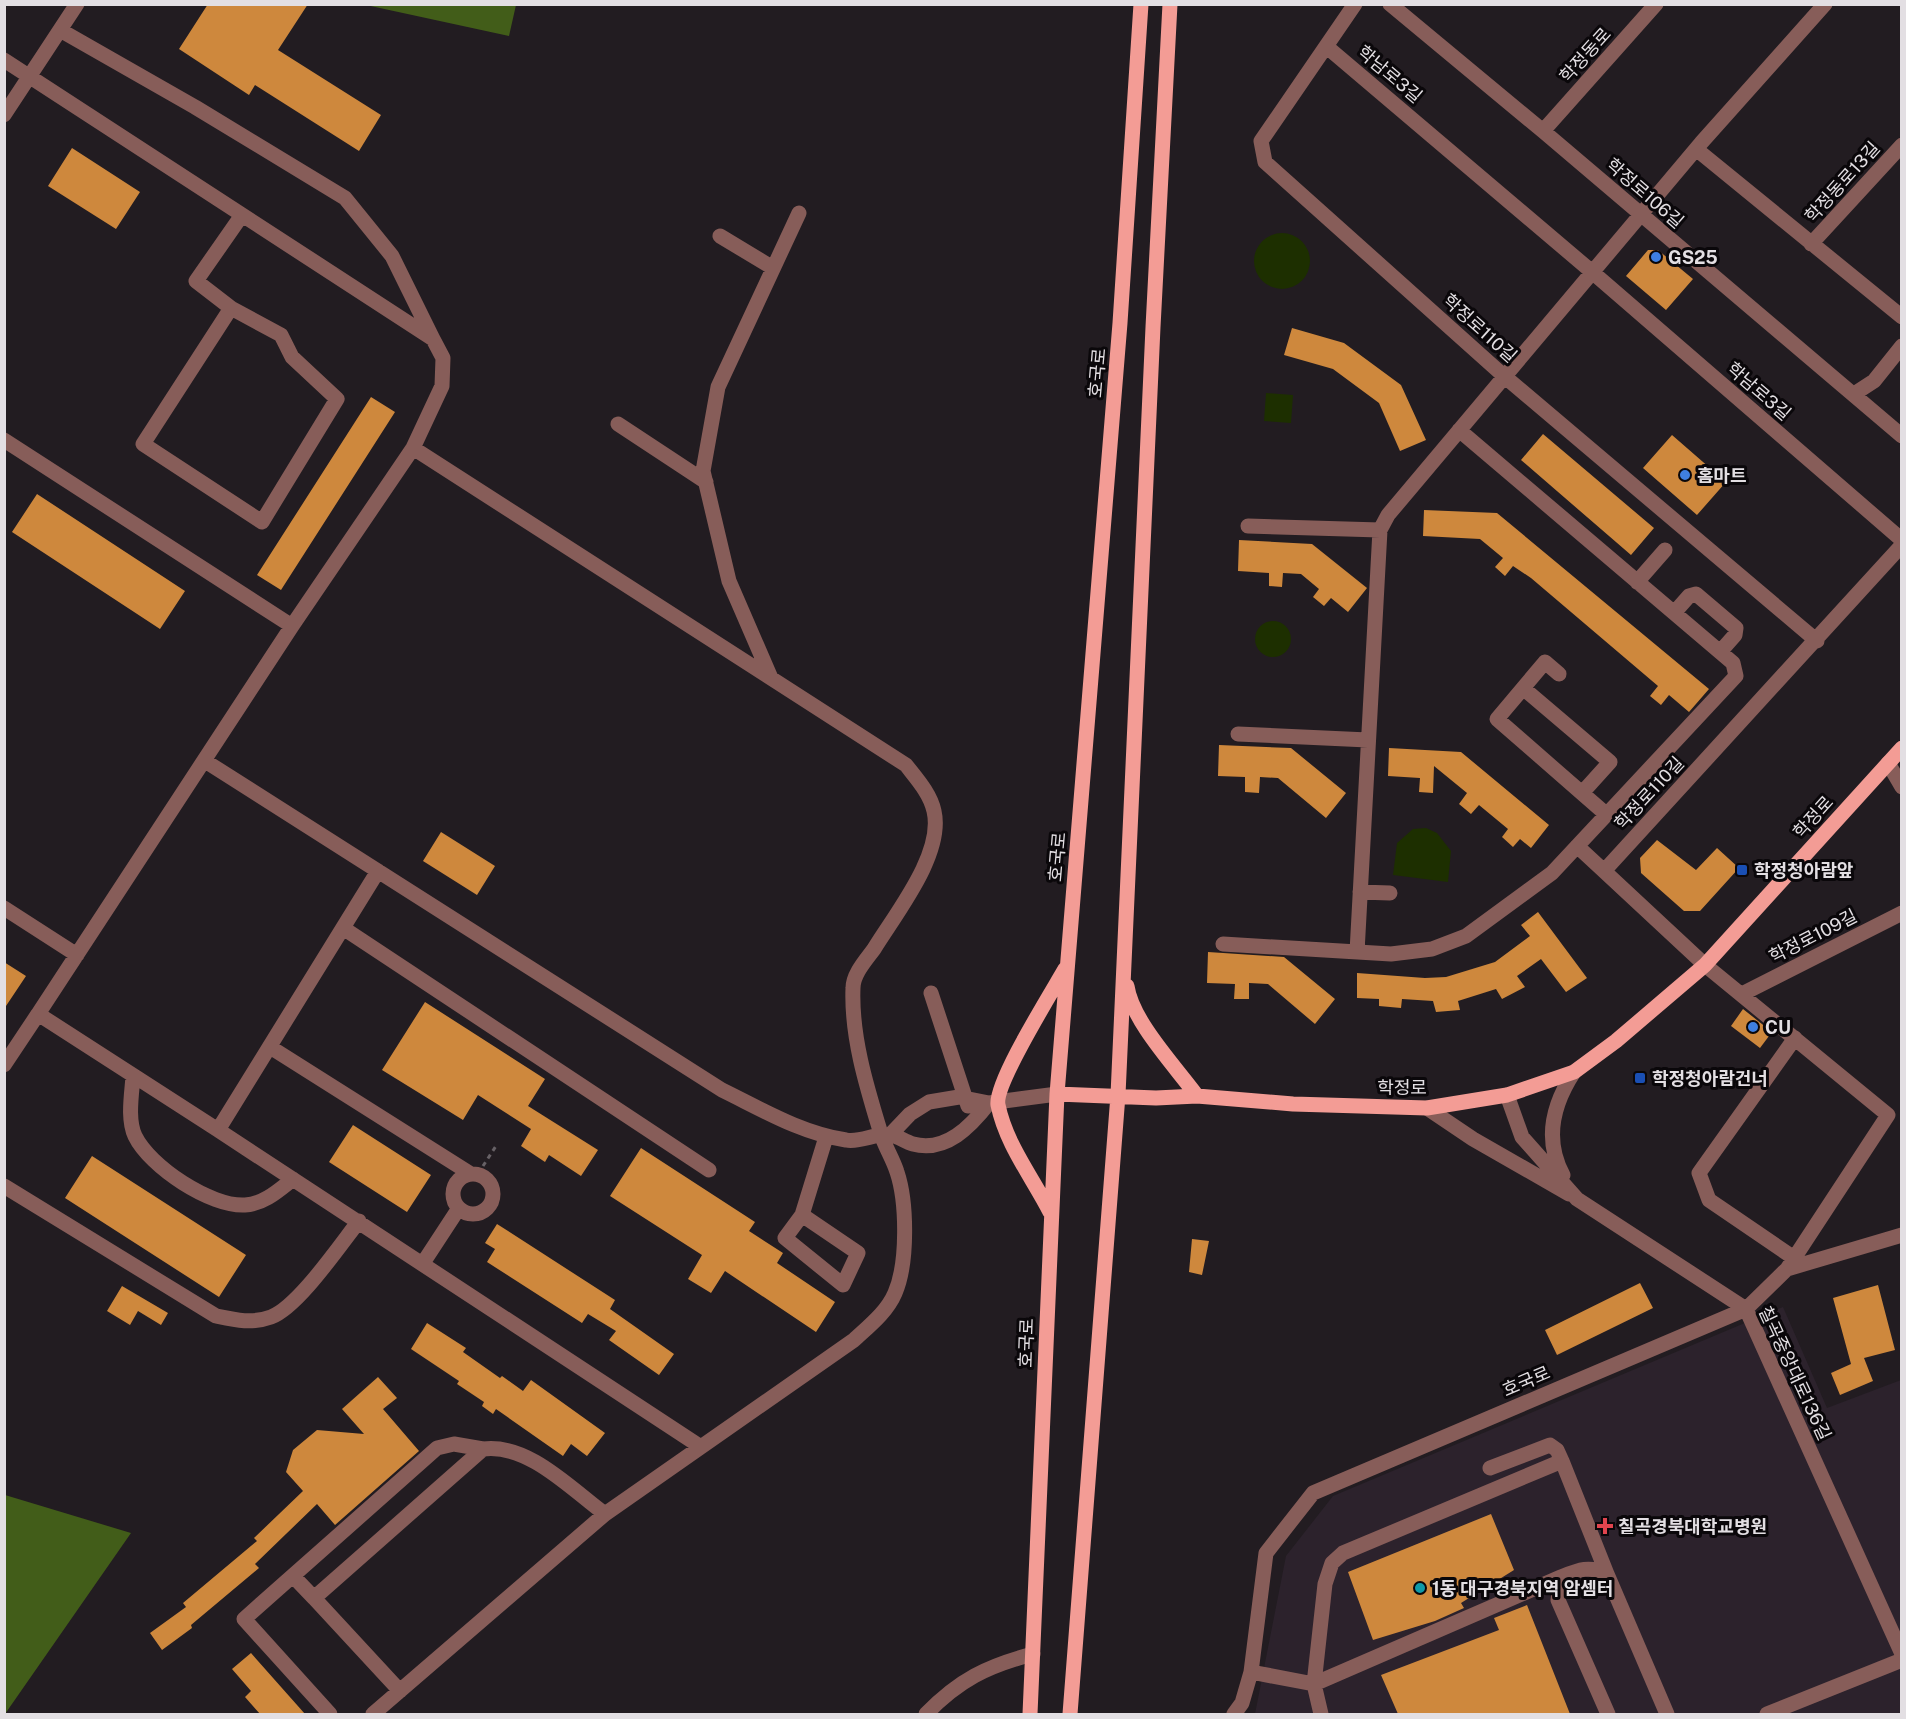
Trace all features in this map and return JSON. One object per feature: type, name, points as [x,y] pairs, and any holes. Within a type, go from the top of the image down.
[{"type":"main road","name":"호국로","points":[[1030,1714],[1057,1094],[1120,323],[1141,4]]},
{"type":"main road","points":[[1070,1714],[1118,1095],[1170,4]]},
{"type":"main road","name":"학정로","points":[[1057,1094],[1156,1098],[1197,1096],[1293,1104],[1427,1108],[1507,1095],[1574,1072],[1616,1041],[1705,965],[1902,748]]},
{"type":"main road","points":[[1124,955],[1129,999],[1142,1025],[1197,1096]]},
{"type":"main road","points":[[1052,1215],[1009,1139],[993,1102],[1014,1058],[1068,963]]},
{"type":"street","points":[[4,115],[77,4]]},
{"type":"street","name":"학정로110길","points":[[1355,4],[1262,141],[1265,162],[1504,376],[1816,641]]},
{"type":"street","name":"학정로106길","points":[[1390,4],[1902,436]]},
{"type":"street","name":"학정동로","points":[[1543,131],[1656,4]]},
{"type":"street","points":[[1357,952],[1380,530],[1388,515],[1591,271],[1825,4]]},
{"type":"street","points":[[4,1065],[292,626],[413,448],[442,386],[443,358],[392,256],[345,198],[195,107],[60,30]]},
{"type":"street","name":"학남로3길","points":[[1327,47],[1591,271],[1902,543]]},
{"type":"street","points":[[4,60],[433,339]]},
{"type":"street","name":"학정동로13길","points":[[1811,244],[1902,145]]},
{"type":"street","points":[[1696,149],[1902,317]]},
{"type":"street","points":[[771,678],[729,581],[703,471],[718,387],[799,213]]},
{"type":"street","points":[[231,308],[143,444],[262,522],[337,399],[292,357],[281,335],[231,308],[196,281],[242,215]]},
{"type":"street","points":[[720,236],[773,268]]},
{"type":"street","points":[[1854,394],[1874,381],[1902,346]]},
{"type":"street","points":[[618,424],[706,482]]},
{"type":"street","points":[[1223,944],[1391,954],[1432,949],[1466,936],[1552,873],[1736,676],[1733,663],[1459,430]]},
{"type":"street","points":[[4,440],[292,626]]},
{"type":"street","points":[[373,1714],[605,1514],[854,1340],[881,1315],[894,1294],[902,1273],[905,1232],[898,1174],[859,1054],[852,1008],[853,980],[927,861],[936,837],[934,810],[923,788],[906,765],[413,448]]},
{"type":"street","points":[[1248,526],[1380,530]]},
{"type":"street","name":"학정로110길","points":[[1604,871],[1816,641],[1902,543]]},
{"type":"street","points":[[1637,582],[1665,550]]},
{"type":"street","points":[[1674,613],[1689,596],[1696,594],[1736,628],[1735,635],[1720,652]]},
{"type":"street","points":[[1559,674],[1545,662],[1497,720],[1607,814]]},
{"type":"street","points":[[1523,688],[1610,762],[1582,793]]},
{"type":"street","points":[[1238,734],[1368,740]]},
{"type":"street","points":[[205,761],[722,1090],[810,1133],[849,1141],[886,1136],[915,1145],[936,1145],[955,1138],[973,1124],[993,1102]]},
{"type":"street","points":[[1888,763],[1902,787]]},
{"type":"street","points":[[1577,846],[1705,965],[1888,1115],[1791,1263],[1746,1309]]},
{"type":"street","points":[[218,1130],[378,872]]},
{"type":"street","points":[[1360,892],[1390,893]]},
{"type":"street","points":[[4,908],[77,955]]},
{"type":"street","name":"학정로109길","points":[[1742,994],[1902,913]]},
{"type":"street","points":[[343,928],[709,1170]]},
{"type":"street","points":[[931,993],[973,1124]]},
{"type":"street","points":[[38,1014],[359,1221],[701,1447]]},
{"type":"street","points":[[1791,1263],[1709,1200],[1700,1173],[1795,1038]]},
{"type":"street","points":[[270,1047],[489,1182],[492,1201],[483,1211],[477,1213],[459,1208],[453,1197],[455,1184],[459,1179],[474,1174]]},
{"type":"street","points":[[1574,1072],[1560,1093],[1552,1126],[1555,1160],[1577,1198]]},
{"type":"street","points":[[133,1076],[131,1105],[134,1135],[149,1155],[200,1193],[223,1202],[246,1205],[273,1196],[293,1179]]},
{"type":"street","points":[[886,1136],[910,1114],[929,1102],[966,1098],[993,1102],[1057,1094]]},
{"type":"street","name":"칠곡중앙대로136길","points":[[1507,1095],[1522,1137],[1577,1198],[1746,1309],[1902,1654]]},
{"type":"street","points":[[1427,1108],[1473,1139],[1577,1198]]},
{"type":"street","points":[[802,1215],[858,1253],[843,1285],[785,1238],[802,1215],[826,1137]]},
{"type":"street","points":[[4,1185],[216,1316],[246,1322],[272,1317],[302,1293],[359,1221]]},
{"type":"street","points":[[423,1263],[459,1208]]},
{"type":"street","points":[[1791,1263],[1902,1235]]},
{"type":"street","name":"호국로","points":[[1234,1714],[1242,1703],[1251,1672],[1266,1553],[1313,1493],[1746,1309]]},
{"type":"street","points":[[330,1714],[244,1619],[437,1448],[454,1444],[483,1449],[500,1447],[522,1455],[605,1514]]},
{"type":"street","points":[[1490,1468],[1550,1445],[1557,1450],[1667,1714]]},
{"type":"street","points":[[314,1598],[483,1449]]},
{"type":"street","points":[[1321,1714],[1314,1684],[1325,1584],[1332,1563],[1343,1553],[1562,1461]]},
{"type":"street","points":[[1251,1672],[1314,1684],[1580,1569],[1598,1570],[1607,1574]]},
{"type":"street","points":[[293,1576],[400,1690]]},
{"type":"street","points":[[1561,1578],[1558,1600],[1608,1714]]},
{"type":"street","points":[[926,1714],[955,1687],[994,1664],[1033,1654]]},
{"type":"street","points":[[1767,1714],[1902,1660]]},
{"type":"path","points":[[474,1174],[496,1146]]},
{"type":"shaded area","name":"칠곡경북대학교병원","points":[[1783,1307],[1827,1408],[1901,1380],[1901,1714],[1255,1714],[1286,1556],[1333,1496]]},
{"type":"green space","points":[[516,4],[509,36],[366,5]]},
{"type":"green space","points":[[1276,233],[1288,233],[1302,241],[1310,255],[1308,272],[1302,281],[1288,289],[1276,289],[1259,277],[1254,267],[1254,255],[1266,238]]},
{"type":"green space","points":[[1266,393],[1293,395],[1291,423],[1264,421]]},
{"type":"green space","points":[[1273,621],[1285,627],[1291,639],[1285,651],[1273,657],[1261,651],[1255,639],[1261,627]]},
{"type":"green space","points":[[1426,828],[1437,833],[1451,851],[1448,882],[1393,875],[1397,843],[1413,829]]},
{"type":"green space","points":[[4,1495],[131,1533],[5,1714]]},
{"type":"building","points":[[208,4],[308,4],[278,50],[381,115],[359,151],[255,85],[249,95],[179,49]]},
{"type":"building","points":[[72,148],[140,192],[116,229],[48,186]]},
{"type":"building","points":[[1648,250],[1658,250],[1693,279],[1666,310],[1626,276]]},
{"type":"building","points":[[1292,328],[1344,343],[1401,385],[1426,440],[1400,451],[1379,403],[1333,369],[1284,355]]},
{"type":"building","points":[[371,397],[395,412],[281,590],[257,575]]},
{"type":"building","points":[[1543,434],[1654,528],[1631,555],[1521,460]]},
{"type":"building","name":"홈마트","points":[[1672,435],[1726,482],[1697,515],[1643,468]]},
{"type":"building","points":[[37,494],[185,591],[160,629],[12,532]]},
{"type":"building","points":[[1424,510],[1497,513],[1709,689],[1689,712],[1669,695],[1661,705],[1650,696],[1658,686],[1531,578],[1513,566],[1505,576],[1495,567],[1503,558],[1480,539],[1423,536]]},
{"type":"building","points":[[1239,540],[1312,544],[1367,588],[1348,612],[1331,598],[1324,606],[1313,597],[1319,589],[1301,574],[1283,573],[1282,587],[1269,586],[1269,573],[1238,571]]},
{"type":"building","points":[[1219,745],[1291,748],[1346,793],[1326,818],[1278,778],[1260,777],[1259,793],[1245,792],[1245,777],[1218,776]]},
{"type":"building","points":[[1389,748],[1461,752],[1549,825],[1531,848],[1520,839],[1513,847],[1502,837],[1508,829],[1479,805],[1471,814],[1459,804],[1467,793],[1434,766],[1433,793],[1419,792],[1420,778],[1388,776]]},
{"type":"building","points":[[441,832],[495,866],[477,895],[423,861]]},
{"type":"building","points":[[1657,840],[1696,870],[1717,848],[1739,868],[1700,911],[1684,911],[1641,873],[1640,858]]},
{"type":"building","points":[[1538,912],[1587,978],[1566,992],[1541,959],[1517,976],[1525,987],[1502,999],[1496,989],[1458,1001],[1460,1010],[1436,1012],[1433,1001],[1402,999],[1401,1008],[1379,1006],[1379,999],[1357,998],[1357,973],[1425,978],[1446,977],[1495,962],[1530,936],[1521,925]]},
{"type":"building","points":[[1208,952],[1284,957],[1335,999],[1315,1024],[1268,984],[1249,983],[1249,999],[1234,999],[1235,984],[1207,983]]},
{"type":"building","points":[[4,962],[26,976],[4,1009]]},
{"type":"building","points":[[425,1002],[545,1079],[528,1106],[598,1150],[581,1176],[549,1155],[545,1162],[521,1146],[531,1129],[478,1095],[463,1120],[382,1070]]},
{"type":"building","name":"CU","points":[[1743,1009],[1772,1032],[1760,1048],[1731,1026]]},
{"type":"building","points":[[353,1125],[431,1175],[407,1212],[329,1162]]},
{"type":"building","points":[[641,1148],[755,1222],[749,1231],[783,1253],[777,1263],[835,1302],[816,1332],[725,1271],[711,1293],[688,1279],[702,1255],[610,1196]]},
{"type":"building","points":[[92,1156],[246,1255],[219,1297],[65,1198]]},
{"type":"building","points":[[497,1224],[615,1300],[610,1309],[674,1354],[659,1375],[609,1340],[616,1331],[588,1314],[582,1323],[487,1262],[495,1249],[485,1243]]},
{"type":"building","points":[[1192,1239],[1209,1241],[1202,1275],[1189,1272]]},
{"type":"building","points":[[1640,1283],[1653,1308],[1557,1355],[1545,1330]]},
{"type":"building","points":[[1878,1285],[1895,1350],[1864,1358],[1873,1381],[1840,1395],[1831,1373],[1851,1364],[1833,1298]]},
{"type":"building","points":[[122,1286],[168,1313],[161,1325],[138,1311],[130,1325],[107,1311]]},
{"type":"building","points":[[427,1323],[466,1348],[463,1352],[500,1378],[502,1376],[523,1391],[531,1380],[605,1433],[587,1456],[571,1444],[563,1456],[496,1409],[493,1414],[482,1406],[484,1402],[457,1384],[459,1381],[411,1349]]},
{"type":"building","points":[[378,1377],[397,1398],[383,1409],[419,1451],[335,1525],[317,1504],[255,1564],[259,1568],[191,1625],[192,1628],[162,1650],[150,1633],[186,1607],[183,1603],[257,1541],[254,1538],[303,1491],[286,1472],[293,1450],[317,1430],[364,1434],[342,1409]]},
{"type":"building","name":"1동 대구경북지역 암셈터","points":[[1491,1514],[1514,1570],[1461,1603],[1464,1608],[1435,1621],[1373,1640],[1348,1572]]},
{"type":"building","points":[[1527,1605],[1570,1714],[1398,1714],[1381,1675],[1499,1630],[1494,1618]]},
{"type":"building","points":[[251,1653],[305,1714],[260,1714],[245,1697],[251,1691],[232,1669]]},
{"type":"place","name":"GS25","points":[[1656,257]]},
{"type":"place","name":"홈마트","points":[[1685,475]]},
{"type":"place","name":"학정청아람앞","points":[[1742,870]]},
{"type":"place","name":"CU","points":[[1753,1027]]},
{"type":"place","name":"학정청아람건너","points":[[1640,1078]]},
{"type":"place","name":"칠곡경북대학교병원","points":[[1605,1526]]},
{"type":"place","name":"1동 대구경북지역 암셈터","points":[[1420,1588]]}]
